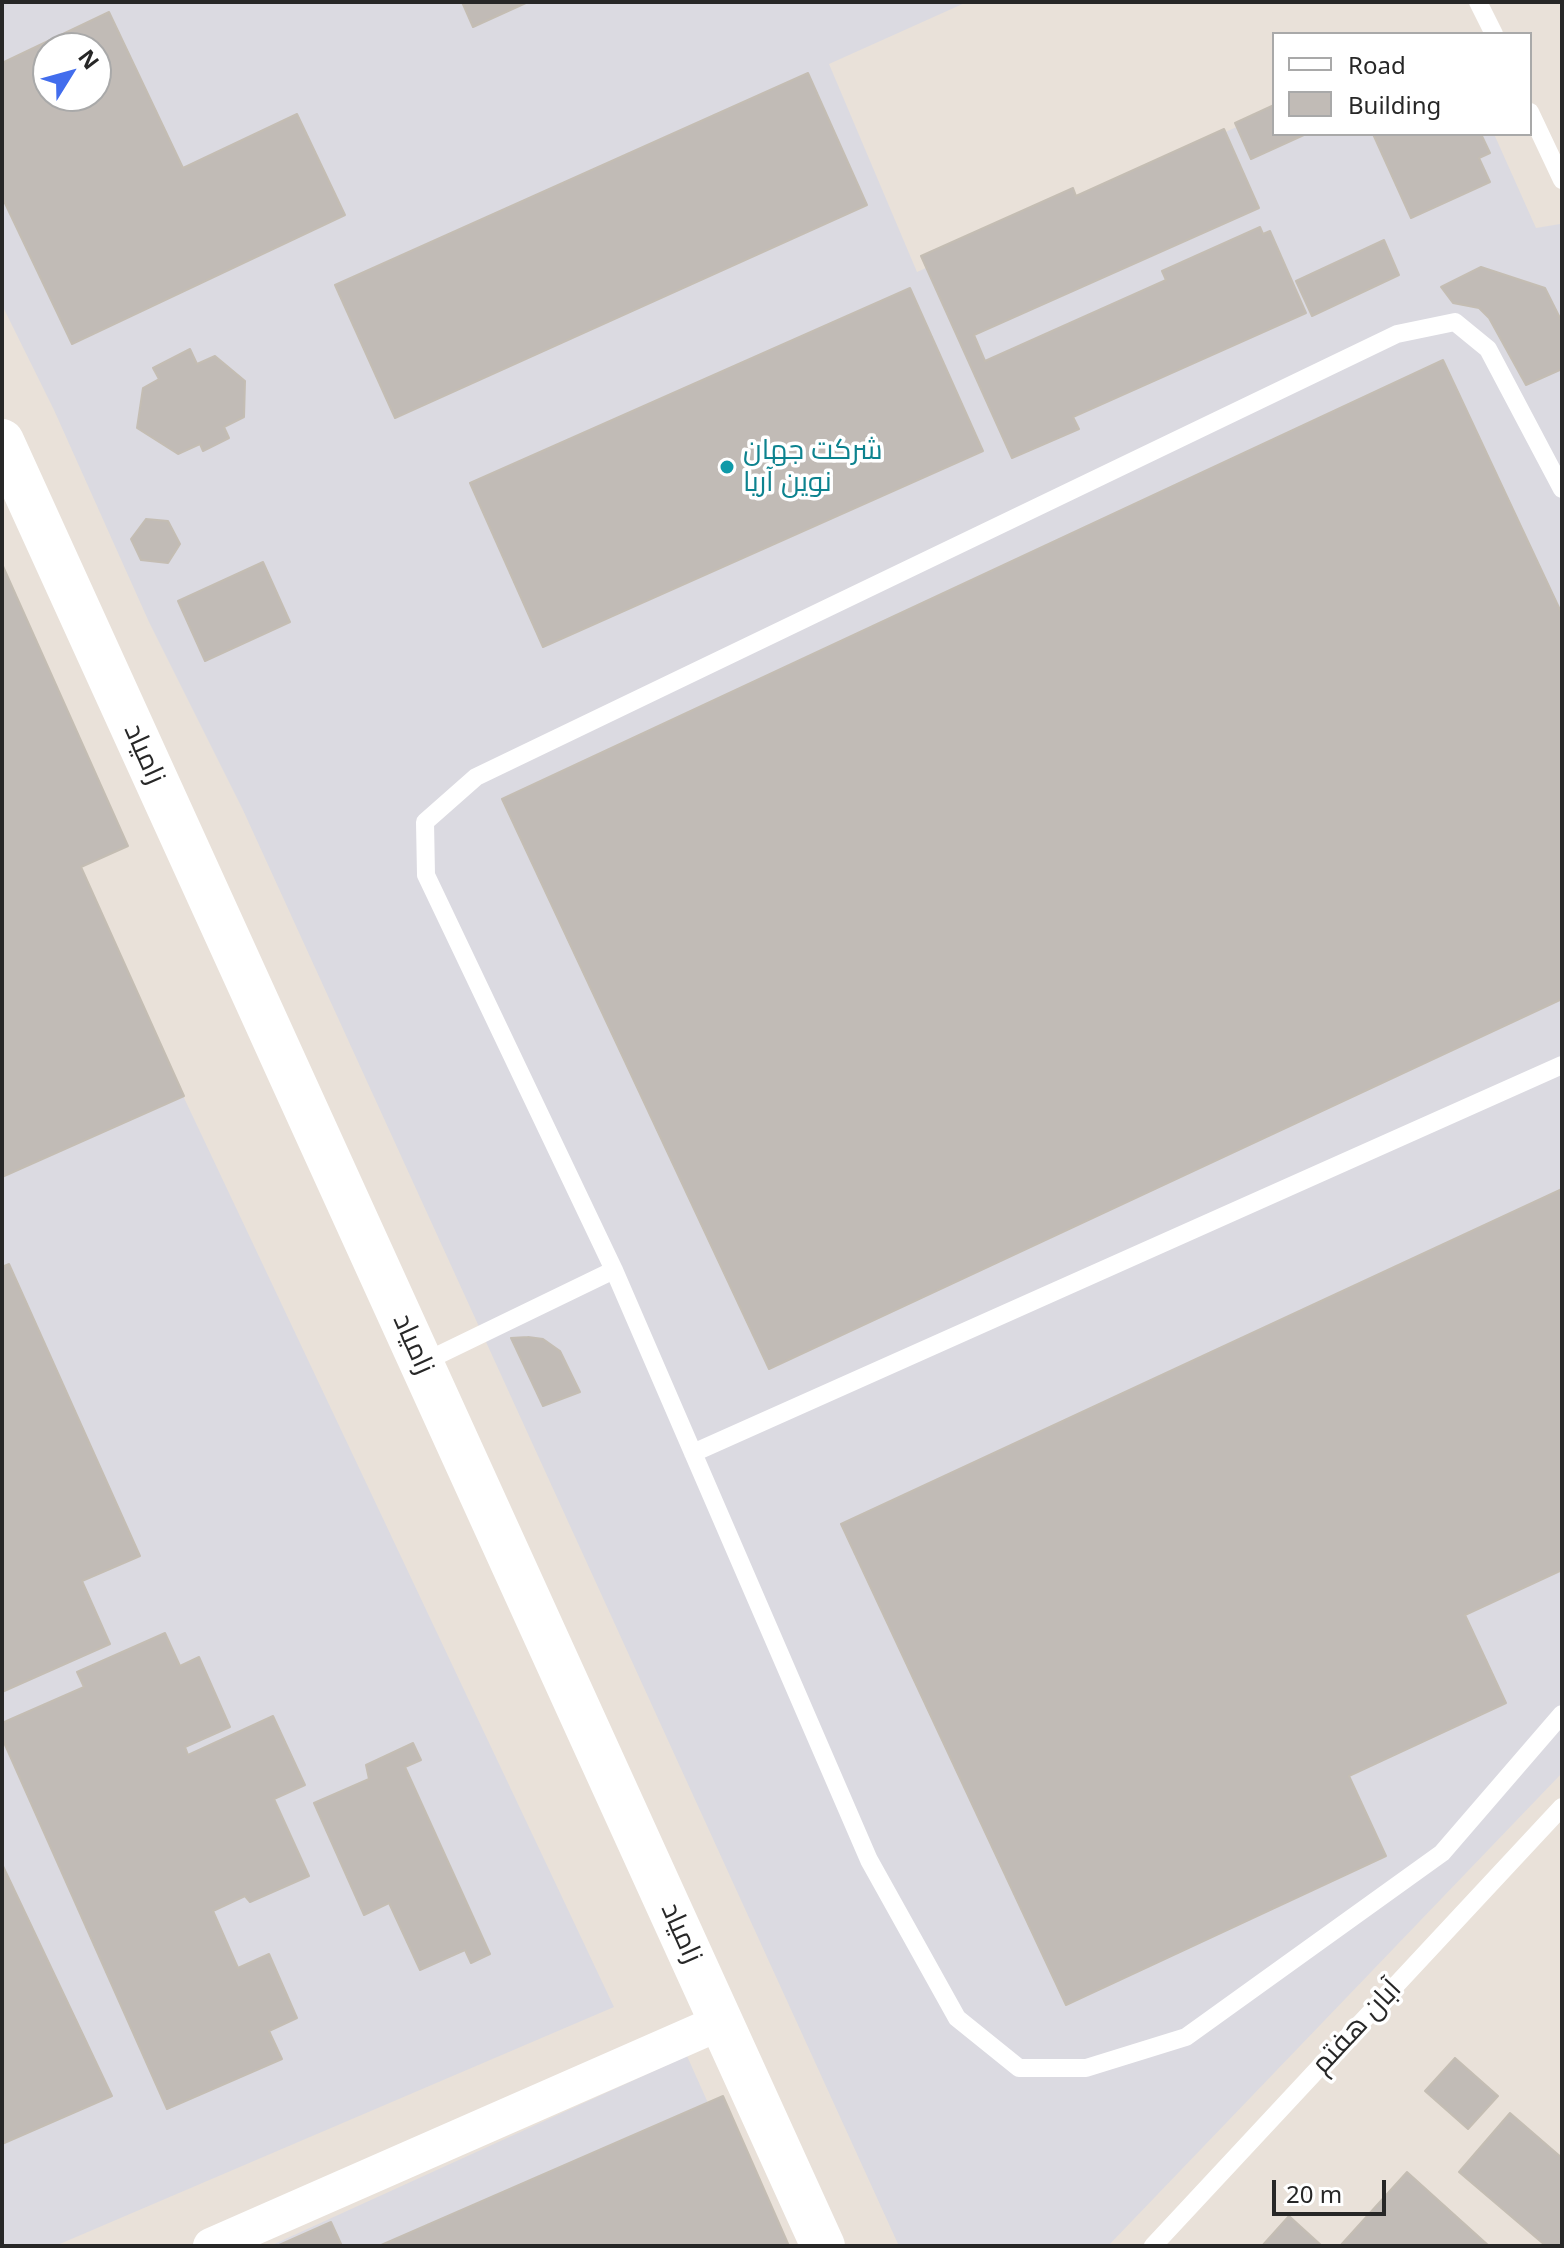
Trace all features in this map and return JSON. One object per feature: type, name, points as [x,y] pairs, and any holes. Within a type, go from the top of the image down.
[{"type":"street","name":"زامیاد","points":[[2,441],[823,2246]]},
{"type":"street","points":[[211,2246],[721,2022]]},
{"type":"lane","points":[[1478,2],[1493,32]]},
{"type":"lane","points":[[1532,116],[1562,180]]},
{"type":"lane","points":[[1562,489],[1488,349],[1455,322],[1397,334],[476,777],[425,822],[426,875],[614,1270],[869,1860],[957,2018],[1019,2068],[1086,2068],[1186,2037],[1442,1853],[1562,1714]]},
{"type":"lane","points":[[693,1453],[1562,1065]]},
{"type":"lane","points":[[422,1363],[614,1270]]},
{"type":"lane","name":"آبان هفتم","points":[[1153,2246],[1562,1807]]},
{"type":"shaded area","points":[[2,2],[967,2],[829,64],[917,272],[1272,111],[1272,136],[1495,136],[1536,228],[1560,224],[1562,1773],[1108,2246],[899,2246],[243,810],[149,622],[54,410],[2,305]]},
{"type":"shaded area","points":[[2,713],[614,2007],[55,2246],[2,2246]]},
{"type":"shaded area","points":[[687,2056],[772,2246],[270,2246]]},
{"type":"building","points":[[462,2],[528,2],[473,27]]},
{"type":"building","points":[[109,12],[183,168],[297,114],[345,215],[72,344],[2,197],[2,63],[32,49],[32,112],[112,112],[112,32],[67,32]]},
{"type":"building","points":[[808,73],[867,205],[395,418],[335,285]]},
{"type":"building","points":[[1272,106],[1272,136],[1302,136],[1251,159],[1235,123]]},
{"type":"building","points":[[1224,129],[1259,208],[974,335],[985,361],[1166,280],[1162,271],[1260,227],[1263,234],[1270,231],[1306,313],[1073,417],[1079,429],[1012,458],[921,256],[1073,188],[1076,196]]},
{"type":"building","points":[[1374,136],[1482,136],[1490,153],[1479,158],[1490,182],[1411,218]]},
{"type":"building","points":[[1384,240],[1399,275],[1312,316],[1296,281]]},
{"type":"building","points":[[1481,267],[1545,288],[1562,322],[1562,369],[1526,385],[1489,318],[1479,308],[1453,303],[1441,287]]},
{"type":"building","name":"شرکت جهان نوین آریا","points":[[910,288],[983,451],[543,647],[470,483]]},
{"type":"building","points":[[190,349],[197,364],[215,356],[245,381],[244,417],[224,427],[229,438],[203,451],[200,444],[178,454],[137,428],[143,388],[159,379],[153,368]]},
{"type":"building","points":[[1443,360],[1562,614],[1562,999],[769,1369],[502,799]]},
{"type":"building","points":[[146,519],[168,521],[180,544],[168,563],[141,560],[131,539]]},
{"type":"building","points":[[263,562],[290,622],[205,661],[178,601]]},
{"type":"building","points":[[2,564],[128,846],[81,867],[184,1096],[2,1177]]},
{"type":"building","points":[[1562,1189],[1562,1570],[1465,1615],[1506,1703],[1349,1776],[1386,1856],[1066,2005],[841,1524]]},
{"type":"building","points":[[9,1264],[140,1556],[82,1581],[110,1644],[2,1692],[2,1267]]},
{"type":"building","points":[[511,1338],[543,1339],[560,1351],[580,1392],[543,1406]]},
{"type":"building","points":[[165,1633],[180,1666],[199,1657],[230,1727],[185,1747],[188,1755],[273,1716],[305,1785],[274,1799],[309,1876],[250,1902],[245,1896],[213,1911],[238,1968],[269,1954],[297,2018],[269,2031],[282,2059],[167,2109],[2,1738],[2,1723],[84,1687],[77,1672]]},
{"type":"building","points":[[413,1743],[421,1760],[405,1767],[490,1954],[471,1963],[465,1950],[420,1970],[389,1903],[364,1915],[314,1803],[369,1779],[366,1765]]},
{"type":"building","points":[[2,1864],[112,2096],[2,2144]]},
{"type":"building","points":[[1455,2058],[1498,2096],[1468,2129],[1425,2091]]},
{"type":"building","points":[[723,2096],[789,2246],[379,2246]]},
{"type":"building","points":[[1510,2113],[1562,2158],[1562,2246],[1546,2246],[1459,2172]]},
{"type":"building","points":[[1407,2172],[1489,2246],[1340,2246]]},
{"type":"building","points":[[1289,2216],[1322,2246],[1262,2246]]},
{"type":"building","points":[[331,2222],[342,2246],[277,2246]]},
{"type":"place","name":"شرکت جهان نوین آریا","points":[[727,467]]}]
